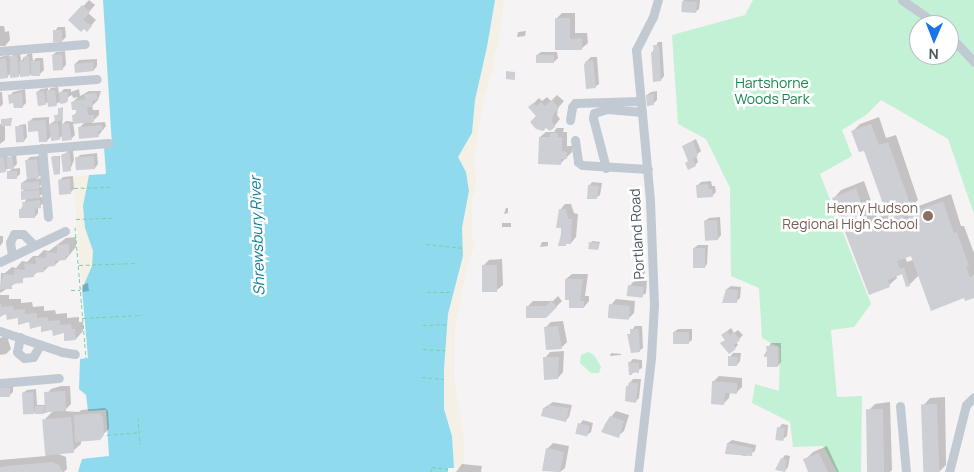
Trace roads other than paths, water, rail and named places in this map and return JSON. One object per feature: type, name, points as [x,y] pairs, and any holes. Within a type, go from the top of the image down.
[{"type":"street","name":"Portland Road","points":[[638,472],[654,327],[648,169],[636,50],[653,17],[658,0]]},
{"type":"street","points":[[902,0],[924,15]]},
{"type":"street","points":[[0,51],[85,44]]},
{"type":"street","points":[[959,46],[974,62]]},
{"type":"street","points":[[0,86],[96,79]]},
{"type":"street","points":[[570,120],[572,107],[575,103],[640,101]]},
{"type":"street","points":[[606,168],[593,118],[594,113],[606,109],[642,112]]},
{"type":"street","points":[[575,140],[578,162],[582,166],[648,169]]},
{"type":"street","points":[[0,152],[109,143]]},
{"type":"street","points":[[42,148],[48,217]]},
{"type":"street","points":[[0,262],[33,244],[65,231]]},
{"type":"street","points":[[12,256],[10,242],[14,234],[23,234],[33,244]]},
{"type":"street","points":[[0,331],[62,352],[75,354]]},
{"type":"street","points":[[20,337],[17,352],[24,358],[33,357],[40,345]]},
{"type":"street","points":[[0,383],[59,378]]},
{"type":"street","points":[[949,472],[966,405],[974,397]]},
{"type":"street","points":[[900,406],[906,472]]},
{"type":"water","name":"Shrewsbury River","points":[[103,0],[495,0],[475,100],[472,133],[458,157],[466,172],[469,191],[462,228],[463,256],[448,314],[444,369],[444,409],[452,436],[454,468],[448,468],[448,472],[78,472],[82,459],[109,456],[106,410],[88,411],[86,395],[79,389],[80,359],[88,358],[82,289],[92,266],[93,251],[85,228],[83,206],[89,175],[106,174],[104,147],[112,146]]},
{"type":"place","name":"Henry Hudson Regional High School","points":[[928,216]]},
{"type":"park label","name":"Hartshorne Woods Park","points":[[772,92]]}]
